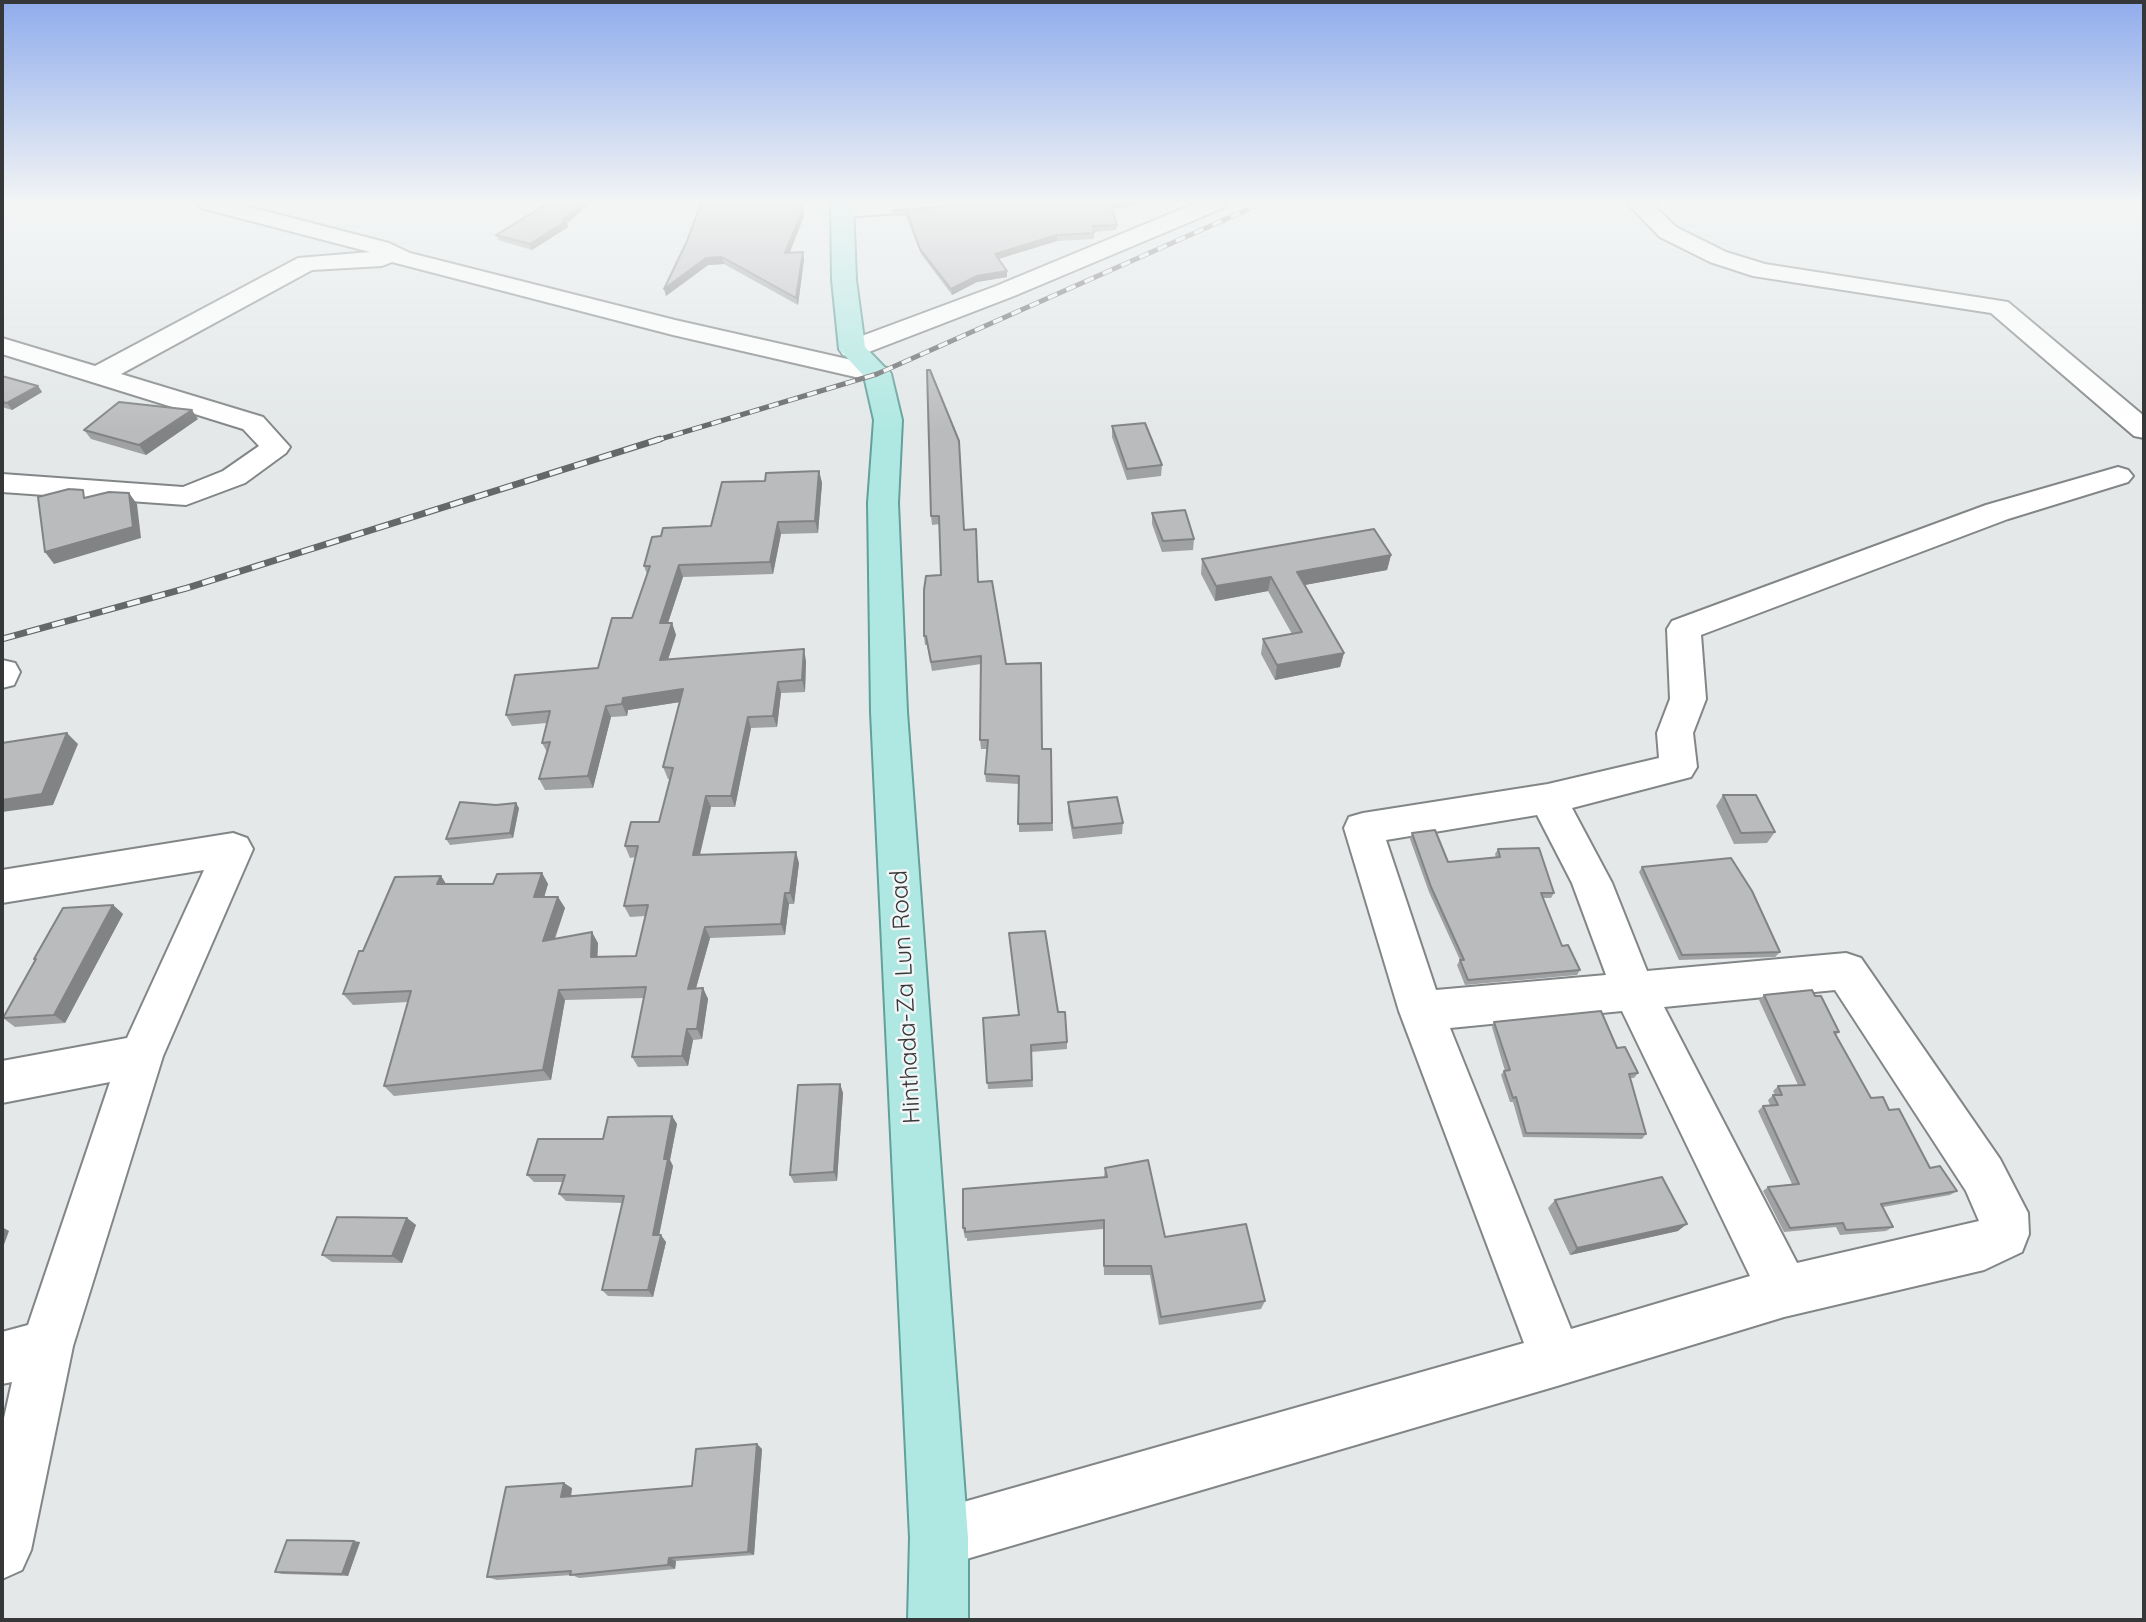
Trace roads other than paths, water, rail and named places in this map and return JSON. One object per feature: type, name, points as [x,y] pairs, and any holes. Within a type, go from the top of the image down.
[{"type":"main road","name":"Hinthada-Za Lun Road","points":[[844,279],[864,361],[888,420],[883,503],[889,712],[939,1538],[938,1620]]},
{"type":"street","points":[[96,376],[278,279]]},
{"type":"street","points":[[506,279],[673,327],[864,361],[1034,279]]},
{"type":"street","points":[[545,279],[573,300]]},
{"type":"street","points":[[1813,279],[1999,307],[2144,430]]},
{"type":"street","points":[[2,346],[253,423],[276,447],[233,477],[186,496],[2,483]]},
{"type":"street","points":[[1557,1360],[1421,1011],[1363,828],[1548,799],[1678,768],[1675,733],[1688,699],[1684,629],[1997,512],[2118,476]]},
{"type":"street","points":[[1548,799],[1592,883],[1633,989],[1784,1291]]},
{"type":"street","points":[[2,886],[233,849],[141,1056],[24,1352],[2,1550]]},
{"type":"street","points":[[939,1538],[1557,1360],[1784,1291],[1984,1245],[2004,1234],[2003,1213],[1983,1175],[1846,971],[1421,1011]]},
{"type":"street","points":[[2,1082],[141,1056]]},
{"type":"railway","points":[[654,441],[877,374],[1092,279]]},
{"type":"railway","points":[[2,639],[187,588],[660,439]]}]
